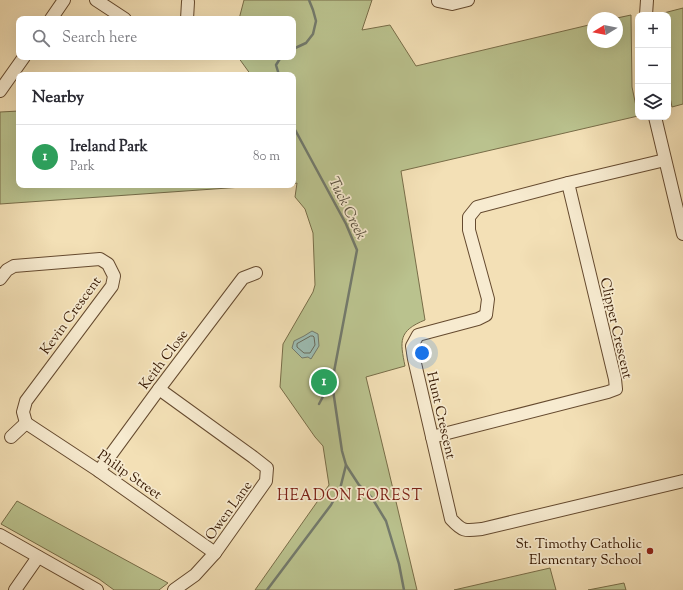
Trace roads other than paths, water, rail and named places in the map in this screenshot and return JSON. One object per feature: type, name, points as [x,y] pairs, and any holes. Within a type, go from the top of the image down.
[{"type":"street","points":[[53,16],[64,0]]},
{"type":"street","points":[[96,0],[120,16]]},
{"type":"street","points":[[438,2],[452,4],[468,0]]},
{"type":"street","points":[[646,12],[648,0]]},
{"type":"street","points":[[187,16],[188,2]]},
{"type":"street","points":[[0,91],[22,60]]},
{"type":"street","points":[[656,120],[683,234]]},
{"type":"street","name":"Hunt Crescent","points":[[665,160],[568,183],[477,208],[469,217],[469,230],[488,299],[486,315],[478,319],[418,334],[412,346],[451,519],[459,528],[468,531],[482,529],[683,481]]},
{"type":"street","name":"Clipper Crescent","points":[[432,437],[616,389],[568,183]]},
{"type":"street","name":"Kevin Crescent","points":[[0,279],[7,270],[14,266],[100,259],[108,264],[114,276],[112,286],[26,401],[23,412],[26,423]]},
{"type":"street","name":"Keith Close","points":[[99,471],[159,388],[243,278],[256,273]]},
{"type":"street","name":"Owen Lane","points":[[159,388],[267,468],[266,481],[215,553],[195,575],[174,590]]},
{"type":"street","points":[[11,437],[26,423]]},
{"type":"street","name":"Philip Street","points":[[26,423],[99,471],[215,553]]},
{"type":"street","points":[[0,535],[97,590]]},
{"type":"street","points":[[15,590],[38,557]]},
{"type":"water","points":[[312,331],[318,334],[319,346],[311,359],[308,357],[302,358],[292,348],[294,341]]},
{"type":"waterway","name":"Tuck Creek","points":[[296,48],[306,43],[313,34],[316,21],[309,0]]},
{"type":"waterway","name":"Tuck Creek","points":[[278,72],[276,65],[279,60]]},
{"type":"waterway","name":"Tuck Creek","points":[[296,132],[346,224],[357,250],[333,377],[333,390],[342,451],[346,465],[359,485],[372,498],[386,521],[399,564],[404,590]]},
{"type":"waterway","name":"Tuck Creek","points":[[319,404],[333,378]]},
{"type":"waterway","name":"Tuck Creek","points":[[267,590],[331,505],[340,489],[346,465]]},
{"type":"place","name":"Ireland Park","points":[[324,382]]},
{"type":"place","name":"St. Timothy Catholic Elementary School","points":[[650,551]]},
{"type":"district","name":"HEADON FOREST","points":[[350,495]]}]
